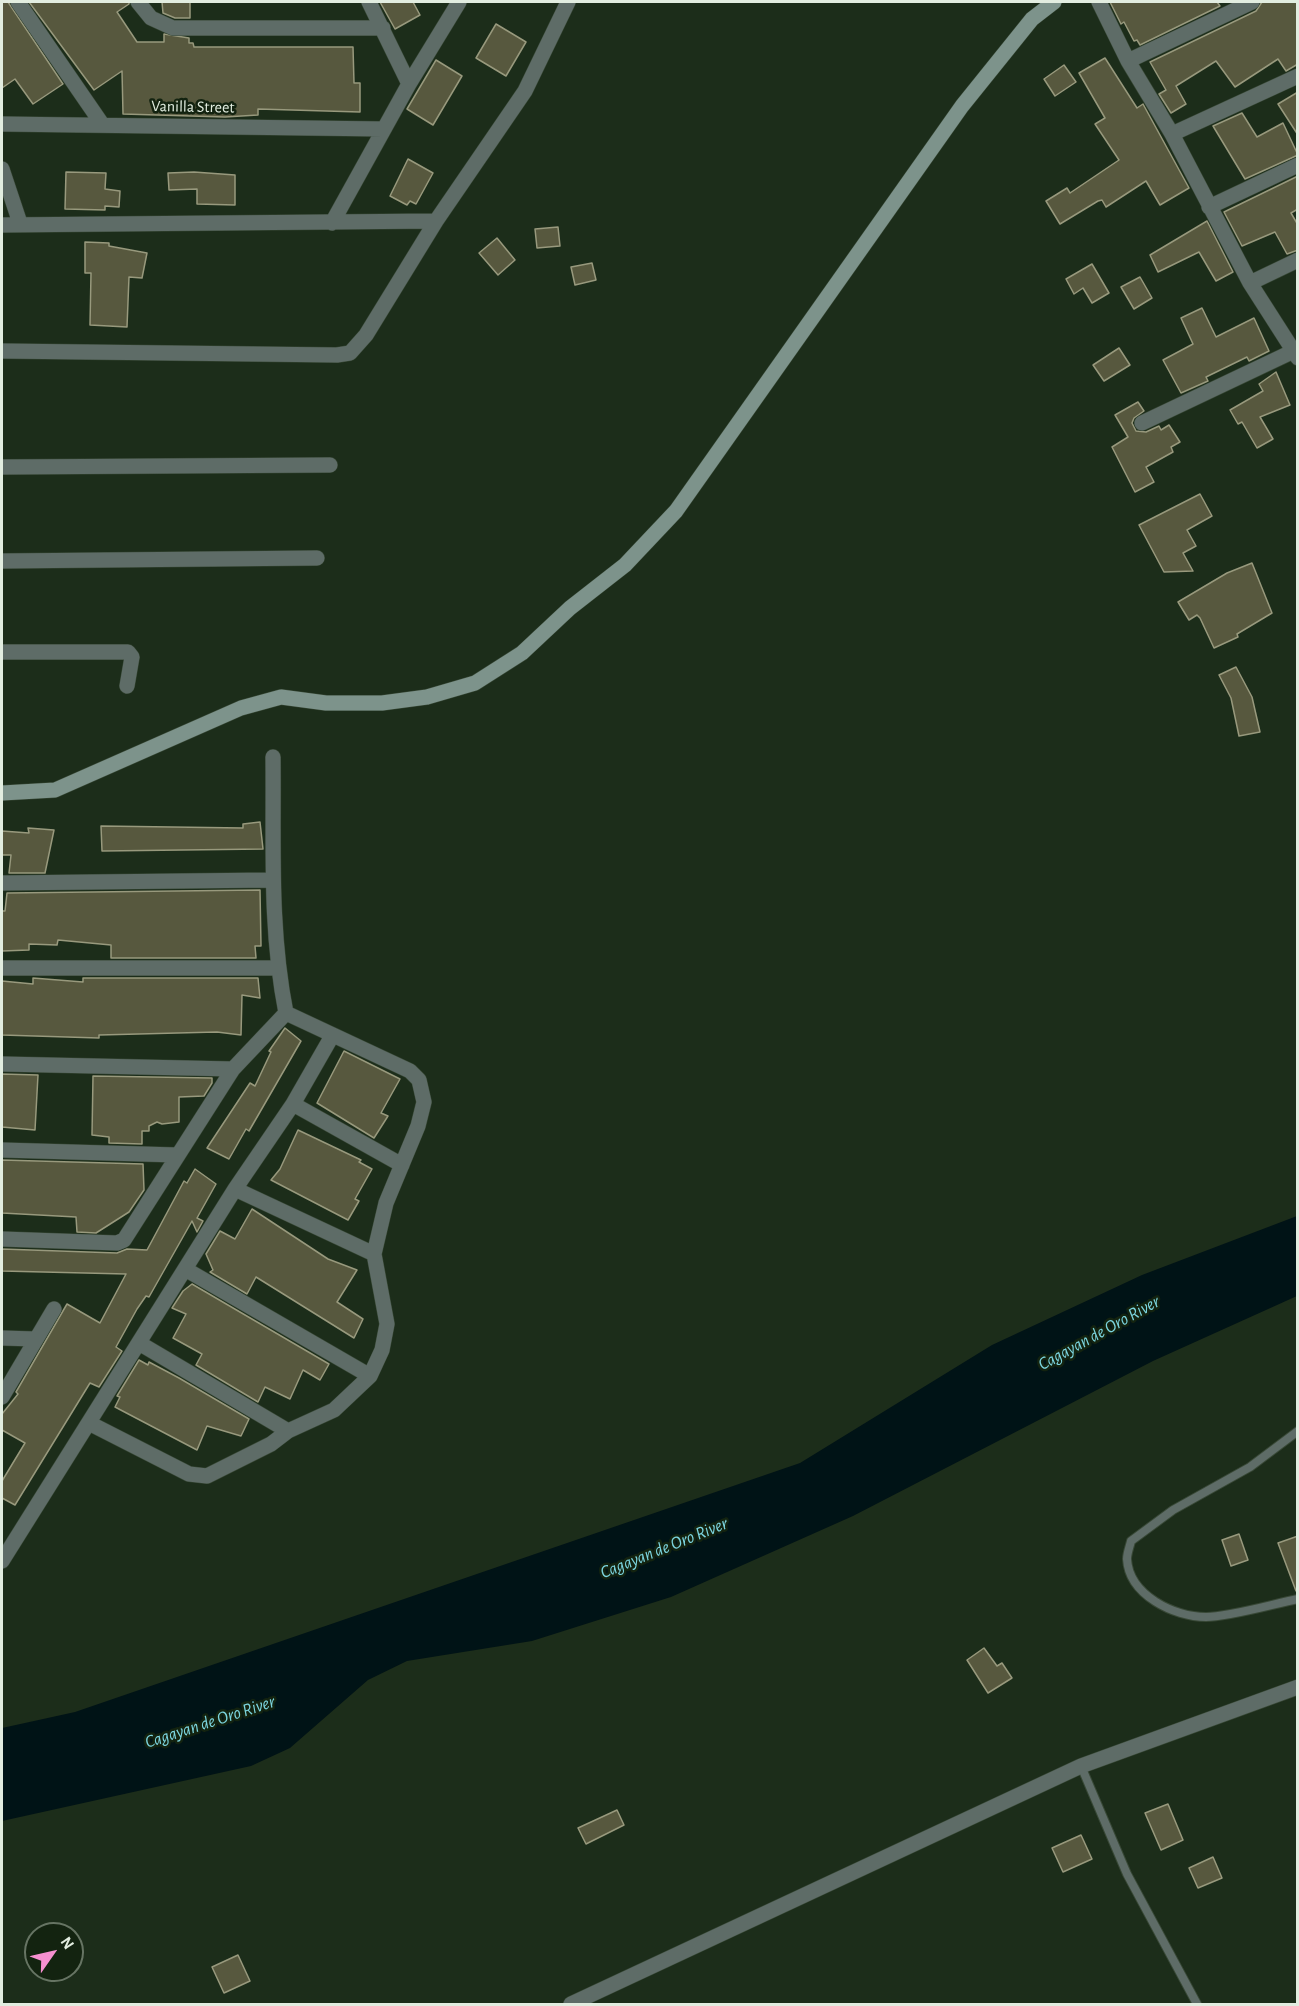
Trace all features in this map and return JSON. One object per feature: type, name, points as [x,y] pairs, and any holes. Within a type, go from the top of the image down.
[{"type":"street","points":[[18,2],[102,124]]},
{"type":"street","points":[[138,2],[151,18],[173,28],[382,28]]},
{"type":"street","points":[[369,2],[409,84]]},
{"type":"street","points":[[332,223],[383,129],[459,2]]},
{"type":"street","points":[[2,351],[337,356],[350,353],[366,335],[436,221],[525,92],[568,2]]},
{"type":"street","points":[[2,793],[55,790],[241,708],[281,697],[326,703],[381,703],[427,697],[475,683],[522,653],[570,608],[625,565],[676,511],[962,106],[1032,20],[1054,2]]},
{"type":"street","points":[[1099,2],[1128,62],[1172,134],[1250,283],[1297,353],[1142,423]]},
{"type":"street","points":[[1128,62],[1252,2]]},
{"type":"street","points":[[1172,134],[1298,76]]},
{"type":"street","name":"Vanilla Street","points":[[2,124],[383,129]]},
{"type":"street","points":[[1209,207],[1298,165]]},
{"type":"street","points":[[2,169],[20,223]]},
{"type":"street","points":[[2,225],[20,223],[436,221]]},
{"type":"street","points":[[1250,283],[1298,260]]},
{"type":"street","points":[[2,467],[330,465]]},
{"type":"street","points":[[2,561],[317,558]]},
{"type":"street","points":[[2,652],[128,652],[132,657],[127,686]]},
{"type":"street","points":[[273,757],[272,880],[277,968],[286,1013]]},
{"type":"street","points":[[2,883],[272,880]]},
{"type":"street","points":[[2,968],[277,968]]},
{"type":"street","points":[[89,1423],[189,1474],[207,1476],[271,1444],[288,1431],[334,1410],[370,1377],[382,1350],[387,1324],[374,1254],[386,1203],[424,1102],[419,1080],[410,1071],[286,1013]]},
{"type":"street","points":[[2,1239],[117,1243],[128,1236],[233,1069],[286,1013]]},
{"type":"street","points":[[2,1561],[235,1189],[293,1104],[332,1036]]},
{"type":"street","points":[[2,1064],[233,1069]]},
{"type":"street","points":[[293,1104],[402,1165]]},
{"type":"street","points":[[2,1150],[177,1155]]},
{"type":"street","points":[[235,1189],[374,1254]]},
{"type":"street","points":[[185,1269],[370,1377]]},
{"type":"street","points":[[2,1396],[54,1309]]},
{"type":"street","points":[[2,1338],[35,1339]]},
{"type":"street","points":[[139,1343],[288,1431]]},
{"type":"street","points":[[571,2004],[1080,1766],[1298,1687]]},
{"type":"lane","points":[[1298,1431],[1250,1467],[1173,1510],[1131,1541],[1127,1558],[1136,1584],[1157,1603],[1178,1611],[1207,1617],[1298,1599]]},
{"type":"lane","points":[[1080,1766],[1127,1874],[1162,1945],[1197,2004]]},
{"type":"water","name":"Cagayan de Oro River","points":[[1297,1216],[1297,1296],[1153,1361],[853,1516],[671,1597],[532,1641],[407,1661],[368,1680],[290,1748],[251,1766],[2,1821],[2,1728],[75,1712],[800,1463],[992,1345],[1142,1275]]},
{"type":"building","points":[[2,2],[8,2],[63,84],[33,104],[15,79],[2,88]]},
{"type":"building","points":[[29,2],[129,2],[117,12],[137,42],[164,42],[164,34],[189,38],[189,43],[193,43],[194,47],[353,47],[354,83],[360,83],[360,112],[258,109],[258,115],[225,117],[123,114],[122,71],[94,90]]},
{"type":"building","points":[[162,2],[190,2],[190,18],[175,18],[163,13]]},
{"type":"building","points":[[380,2],[413,2],[420,15],[395,29]]},
{"type":"building","points":[[1110,2],[1217,2],[1220,6],[1140,45],[1137,40],[1134,41],[1124,22],[1121,24]]},
{"type":"building","points":[[1262,2],[1298,2],[1298,64],[1286,71],[1278,59],[1235,87],[1216,61],[1176,86],[1186,104],[1171,113],[1159,94],[1166,90],[1150,62],[1256,11]]},
{"type":"building","points":[[496,24],[526,42],[506,76],[476,58]]},
{"type":"building","points":[[1105,58],[1137,108],[1143,104],[1189,188],[1160,205],[1146,181],[1106,207],[1102,200],[1098,201],[1060,224],[1046,201],[1067,188],[1070,193],[1119,160],[1095,124],[1105,118],[1079,73]]},
{"type":"building","points":[[436,60],[462,76],[433,125],[407,109]]},
{"type":"building","points":[[1064,65],[1076,82],[1055,96],[1044,79]]},
{"type":"building","points":[[1298,92],[1298,135],[1278,104]]},
{"type":"building","points":[[1242,113],[1257,137],[1283,123],[1298,155],[1245,179],[1213,126]]},
{"type":"building","points":[[408,159],[433,173],[416,204],[410,201],[407,205],[390,196]]},
{"type":"building","points":[[66,172],[106,173],[105,189],[120,191],[119,207],[105,206],[105,210],[65,209]]},
{"type":"building","points":[[168,173],[235,175],[235,205],[197,204],[197,189],[169,190]]},
{"type":"building","points":[[1298,176],[1298,209],[1291,213],[1298,225],[1298,250],[1287,254],[1275,232],[1242,246],[1224,212]]},
{"type":"building","points":[[1207,221],[1233,272],[1216,281],[1199,252],[1158,272],[1150,255]]},
{"type":"building","points":[[558,227],[560,246],[537,248],[535,229]]},
{"type":"building","points":[[497,238],[515,260],[498,275],[479,253]]},
{"type":"building","points":[[85,242],[109,243],[109,246],[147,253],[142,278],[129,277],[127,327],[90,325],[91,273],[85,273]]},
{"type":"building","points":[[592,263],[596,280],[575,285],[571,267]]},
{"type":"building","points":[[1092,264],[1109,293],[1092,303],[1083,288],[1074,294],[1066,279]]},
{"type":"building","points":[[1140,277],[1152,298],[1134,309],[1121,287]]},
{"type":"building","points":[[1202,308],[1216,337],[1254,318],[1269,351],[1249,361],[1247,357],[1206,377],[1208,381],[1181,393],[1163,360],[1193,344],[1181,318]]},
{"type":"building","points":[[1119,348],[1130,365],[1104,381],[1093,365]]},
{"type":"building","points":[[1276,372],[1290,405],[1260,417],[1273,439],[1257,448],[1242,422],[1238,424],[1230,410],[1263,391],[1259,384]]},
{"type":"building","points":[[1138,402],[1144,411],[1134,418],[1132,423],[1136,431],[1146,432],[1159,426],[1161,430],[1169,425],[1180,442],[1171,447],[1173,452],[1146,467],[1154,482],[1135,492],[1112,447],[1128,437],[1115,415]]},
{"type":"building","points":[[1200,494],[1212,516],[1187,530],[1196,546],[1183,553],[1193,571],[1164,572],[1139,525]]},
{"type":"building","points":[[1252,563],[1272,613],[1237,634],[1238,637],[1214,648],[1200,618],[1197,615],[1189,620],[1178,602],[1227,573]]},
{"type":"building","points":[[1236,667],[1252,697],[1260,732],[1239,736],[1231,698],[1219,675]]},
{"type":"building","points":[[260,822],[263,849],[102,851],[101,826],[243,828],[243,824]]},
{"type":"building","points":[[28,828],[54,830],[45,873],[9,873],[11,855],[2,855],[2,831],[29,833]]},
{"type":"building","points":[[260,890],[261,946],[255,946],[256,958],[111,958],[111,945],[58,940],[57,945],[29,944],[29,950],[2,951],[2,911],[5,911],[7,893]]},
{"type":"building","points":[[33,978],[83,982],[83,978],[258,978],[260,998],[242,995],[241,1035],[217,1032],[99,1035],[99,1038],[2,1035],[2,981],[33,984]]},
{"type":"building","points":[[285,1028],[301,1041],[249,1131],[246,1129],[229,1159],[207,1148],[250,1083],[255,1086],[271,1052],[269,1051]]},
{"type":"building","points":[[344,1051],[400,1079],[381,1113],[388,1116],[374,1138],[317,1103]]},
{"type":"building","points":[[2,1074],[38,1075],[35,1130],[2,1127]]},
{"type":"building","points":[[93,1076],[212,1078],[212,1083],[204,1096],[179,1097],[179,1122],[162,1124],[157,1122],[149,1126],[149,1131],[142,1131],[142,1144],[109,1143],[109,1137],[92,1135]]},
{"type":"building","points":[[298,1130],[361,1160],[359,1162],[372,1169],[355,1199],[359,1201],[348,1220],[271,1180],[280,1169]]},
{"type":"building","points":[[2,1160],[143,1164],[144,1190],[129,1212],[96,1233],[77,1232],[76,1217],[2,1213]]},
{"type":"building","points":[[195,1169],[216,1184],[197,1218],[203,1221],[197,1232],[192,1221],[149,1297],[146,1296],[137,1309],[116,1347],[122,1351],[99,1387],[90,1383],[15,1505],[2,1498],[2,1481],[25,1443],[2,1430],[2,1414],[18,1394],[16,1392],[67,1304],[100,1323],[126,1274],[2,1271],[2,1249],[117,1253],[127,1249],[147,1250],[184,1181],[187,1183]]},
{"type":"building","points":[[252,1209],[328,1259],[357,1270],[337,1302],[363,1319],[354,1338],[256,1277],[247,1294],[210,1272],[213,1270],[206,1254],[220,1231],[235,1239]]},
{"type":"building","points":[[192,1284],[329,1364],[320,1380],[303,1370],[290,1399],[265,1387],[258,1402],[196,1365],[202,1354],[173,1338],[186,1314],[172,1308],[183,1291]]},
{"type":"building","points":[[139,1360],[148,1365],[149,1362],[179,1378],[249,1419],[241,1436],[207,1426],[197,1450],[115,1407],[120,1397],[117,1396]]},
{"type":"building","points":[[1239,1534],[1248,1560],[1231,1566],[1222,1540]]},
{"type":"building","points":[[1298,1536],[1298,1591],[1296,1591],[1278,1543]]},
{"type":"building","points":[[984,1648],[997,1666],[1002,1663],[1012,1678],[988,1693],[967,1660]]},
{"type":"building","points":[[1168,1804],[1183,1840],[1161,1850],[1145,1813]]},
{"type":"building","points":[[617,1810],[624,1825],[586,1844],[578,1828]]},
{"type":"building","points":[[1081,1835],[1092,1859],[1063,1872],[1052,1848]]},
{"type":"building","points":[[1213,1857],[1222,1878],[1198,1888],[1189,1868]]},
{"type":"building","points":[[238,1955],[250,1981],[224,1993],[212,1967]]}]
